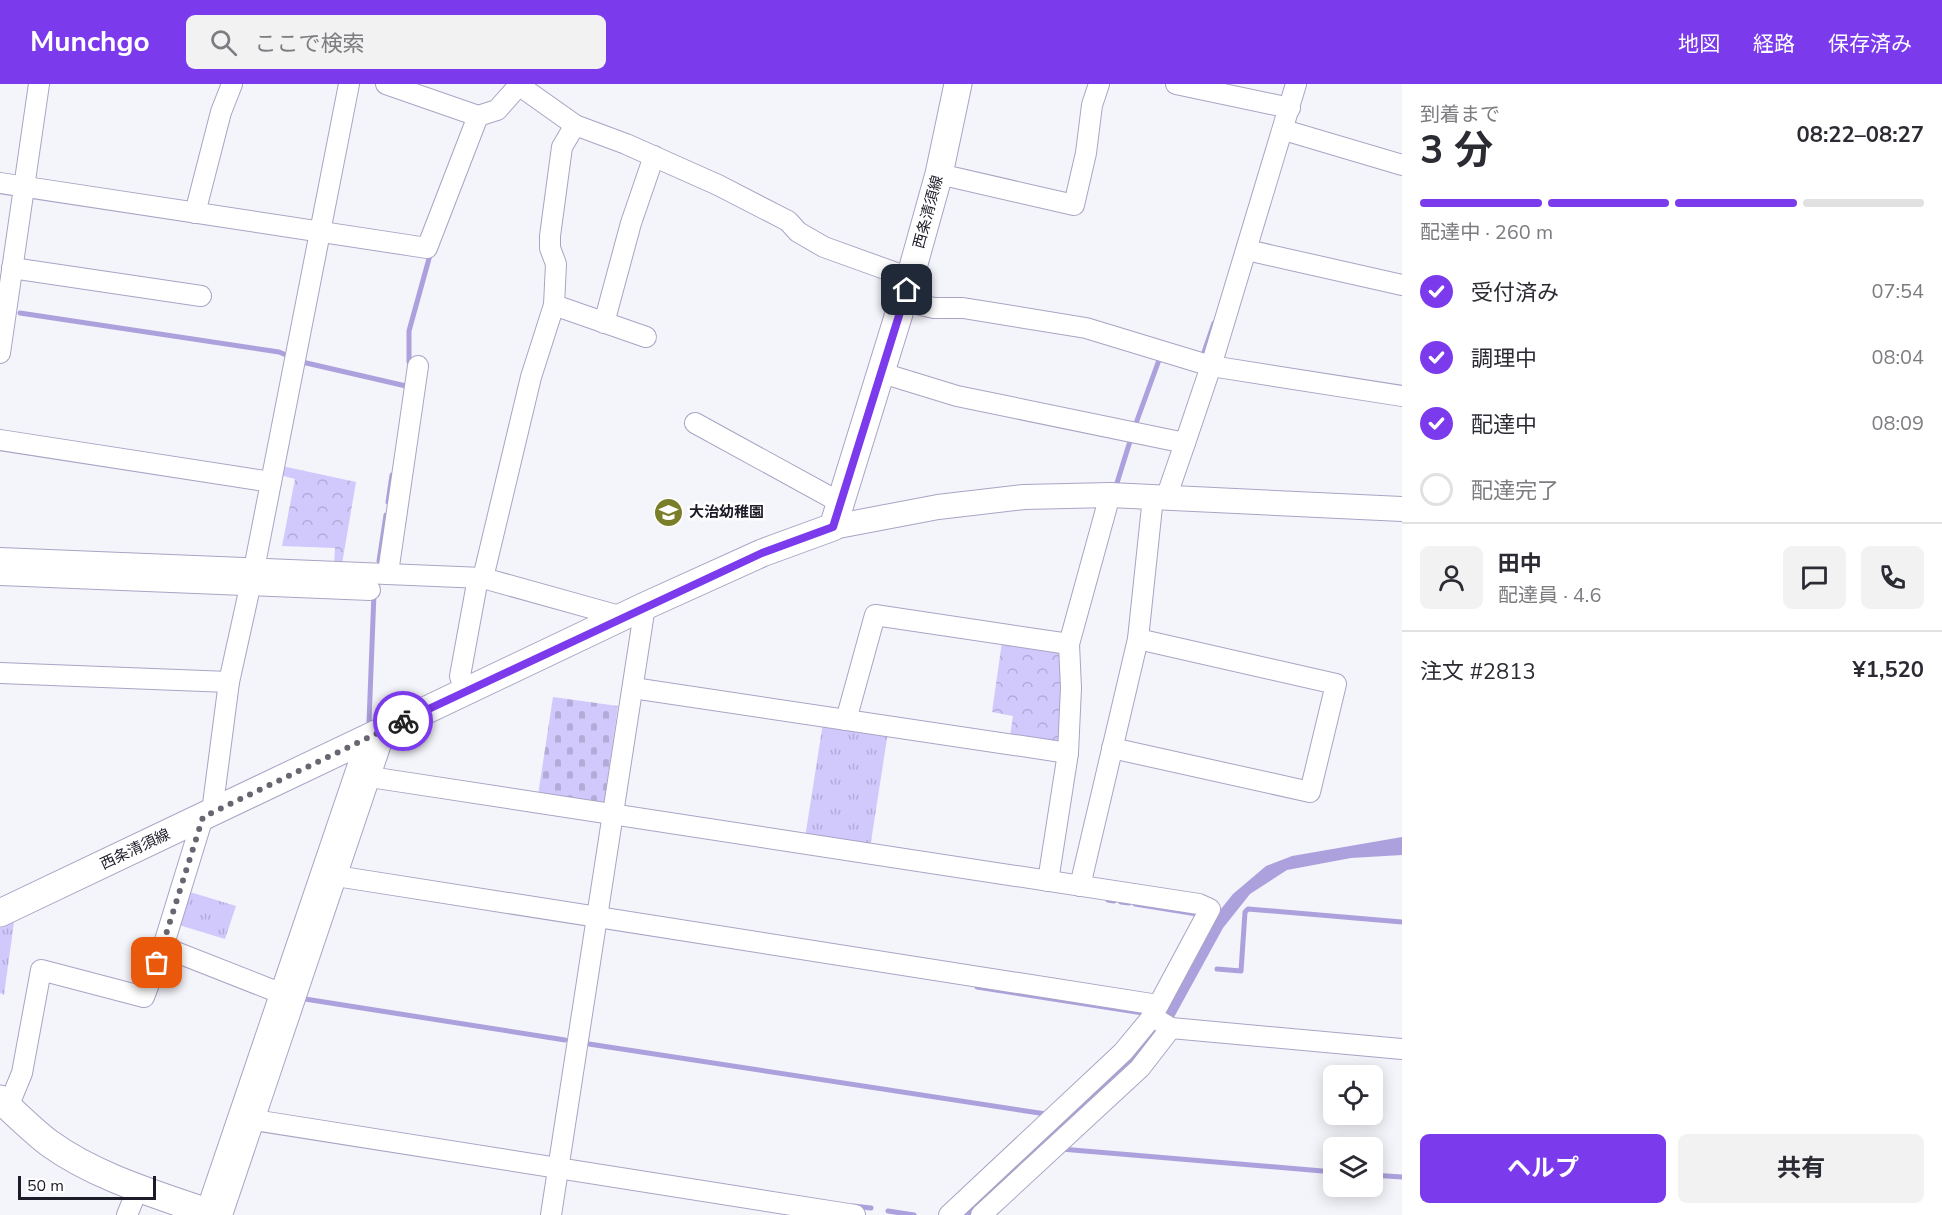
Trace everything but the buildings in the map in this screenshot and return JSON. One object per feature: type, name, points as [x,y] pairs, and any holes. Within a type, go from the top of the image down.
[{"type":"main road","name":"西条清須線","points":[[0,913],[376,733],[762,553],[837,515],[907,290],[939,174],[958,84]]},
{"type":"main road","points":[[4,1103],[49,1143],[85,1165],[138,1188],[214,1214]]},
{"type":"street","points":[[0,353],[39,84]]},
{"type":"street","points":[[195,213],[221,112],[232,84]]},
{"type":"street","points":[[4,1103],[22,1073],[41,970],[144,997],[208,815],[229,682],[252,577],[349,84]]},
{"type":"street","points":[[386,84],[478,116],[497,110],[520,85],[575,125],[718,184],[788,221],[798,232],[907,290],[934,308],[963,308],[1086,328],[1211,366],[1402,396]]},
{"type":"street","points":[[939,174],[1074,205],[1086,153],[1092,105],[1099,84]]},
{"type":"street","points":[[1176,84],[1290,108]]},
{"type":"street","points":[[1080,886],[1138,639],[1159,498],[1185,442],[1211,366],[1296,84]]},
{"type":"street","points":[[0,183],[427,248],[478,116]]},
{"type":"street","points":[[465,692],[460,676],[481,578],[531,377],[554,305],[556,264],[550,248],[550,236],[562,147],[575,125]]},
{"type":"street","points":[[1284,130],[1402,165]]},
{"type":"street","points":[[604,323],[631,223],[654,156]]},
{"type":"street","points":[[1247,250],[1402,285]]},
{"type":"street","points":[[12,268],[201,296]]},
{"type":"street","points":[[554,305],[645,337]]},
{"type":"street","points":[[387,573],[418,366]]},
{"type":"street","points":[[882,373],[957,396],[1185,442]]},
{"type":"street","points":[[695,423],[837,515],[1024,497],[1110,495],[1402,509]]},
{"type":"street","points":[[0,440],[271,482]]},
{"type":"street","points":[[1048,881],[1068,753],[1071,688],[1069,644],[1110,495]]},
{"type":"street","points":[[0,558],[177,574]]},
{"type":"street","points":[[0,575],[177,574],[358,584],[387,573],[481,578],[634,612],[633,688],[551,1215]]},
{"type":"street","points":[[846,720],[875,615],[1069,644]]},
{"type":"street","points":[[1112,748],[1310,792],[1336,684],[1138,639]]},
{"type":"street","points":[[0,674],[229,682]]},
{"type":"street","points":[[633,688],[1068,753]]},
{"type":"street","points":[[214,1214],[254,1120],[370,777],[376,733]]},
{"type":"street","points":[[214,1214],[280,993],[376,733]]},
{"type":"street","points":[[370,777],[1199,904],[1210,909],[1140,1068],[981,1215]]},
{"type":"street","points":[[336,876],[597,918],[1161,1019],[1402,1049]]},
{"type":"street","points":[[163,947],[280,993]]},
{"type":"street","points":[[949,1215],[1161,1019]]},
{"type":"street","points":[[254,1120],[855,1215]]},
{"type":"street","points":[[127,1215],[138,1188]]},
{"type":"green space","points":[[282,466],[356,482],[342,564],[334,564],[335,548],[282,546],[295,479],[280,475]]},
{"type":"green space","points":[[1002,642],[1063,651],[1060,744],[1010,736],[1013,716],[992,712]]},
{"type":"green space","points":[[553,697],[618,706],[604,804],[538,795]]},
{"type":"green space","points":[[823,723],[888,732],[870,848],[805,838]]},
{"type":"green space","points":[[190,892],[236,906],[225,939],[179,925]]},
{"type":"green space","points":[[14,922],[4,995],[0,993],[0,928]]},
{"type":"shaded area","points":[[1402,837],[1402,855],[1351,858],[1287,870],[1250,894],[1223,928],[1172,1021],[1136,1067],[974,1215],[959,1215],[1153,1027],[1221,909],[1233,894],[1266,866],[1292,856]]},
{"type":"waterway","points":[[409,362],[409,331],[430,255]]},
{"type":"waterway","points":[[20,313],[279,352],[286,355]]},
{"type":"waterway","points":[[1202,358],[1214,323]]},
{"type":"waterway","points":[[1135,426],[1159,360]]},
{"type":"waterway","points":[[302,362],[406,386]]},
{"type":"waterway","points":[[1117,483],[1131,438]]},
{"type":"waterway","points":[[388,502],[392,475]]},
{"type":"waterway","points":[[379,561],[386,515]]},
{"type":"waterway","points":[[369,722],[374,593]]},
{"type":"waterway","points":[[1108,900],[1114,901]]},
{"type":"waterway","points":[[1121,902],[1129,903]]},
{"type":"waterway","points":[[1135,904],[1197,914]]},
{"type":"waterway","points":[[1217,969],[1241,971],[1245,912],[1248,909],[1402,922]]},
{"type":"waterway","points":[[977,987],[1143,1013]]},
{"type":"waterway","points":[[305,999],[565,1040]]},
{"type":"waterway","points":[[589,1044],[1046,1114]]},
{"type":"waterway","points":[[1061,1149],[1323,1171]]},
{"type":"waterway","points":[[1383,1176],[1402,1177]]},
{"type":"waterway","points":[[853,1206],[871,1208]]},
{"type":"waterway","points":[[888,1211],[914,1215]]},
{"type":"way so far","points":[[157,963],[203,817],[403,721]]},
{"type":"place","name":"大治幼稚園","points":[[668,512]]},
{"type":"route","points":[[403,721],[762,553],[833,527],[907,290]]}]
